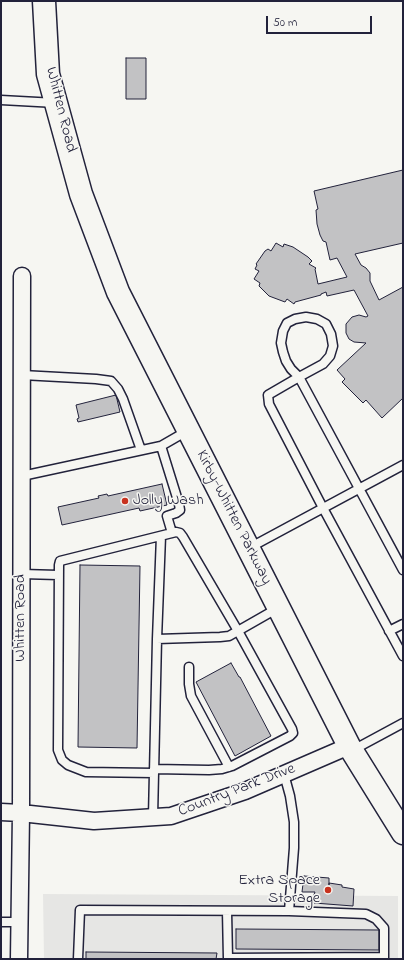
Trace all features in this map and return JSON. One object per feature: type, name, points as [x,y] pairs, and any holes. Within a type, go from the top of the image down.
[{"type":"main road","name":"Whitten Road","points":[[44,1],[48,74],[81,194]]},
{"type":"main road","name":"Kirby-Whitten Parkway","points":[[81,194],[118,292],[351,748],[403,833]]},
{"type":"street","name":"Whitten Road","points":[[19,959],[21,813],[22,276]]},
{"type":"street","name":"Country Park Drive","points":[[1,812],[94,821],[171,816],[245,791],[351,748]]},
{"type":"lane","points":[[1,100],[56,103]]},
{"type":"lane","points":[[403,570],[360,488],[299,378],[291,369],[282,352],[281,342],[286,323],[295,319],[306,317],[317,319],[326,324],[331,334],[333,346],[330,356],[323,364],[299,378],[268,395],[268,400],[323,508],[403,656]]},
{"type":"lane","points":[[22,375],[111,381],[121,394],[141,450]]},
{"type":"lane","points":[[22,476],[161,446],[188,430]]},
{"type":"lane","points":[[161,446],[180,510],[167,516],[172,533]]},
{"type":"lane","points":[[248,548],[403,465]]},
{"type":"lane","points":[[176,532],[180,533],[183,537],[292,728],[293,733],[290,736],[229,767],[222,769],[86,772],[68,765],[62,760],[58,750],[58,575],[60,561],[161,536],[176,532]]},
{"type":"lane","points":[[153,817],[161,536]]},
{"type":"lane","points":[[22,574],[58,575]]},
{"type":"lane","points":[[157,638],[229,636],[279,607]]},
{"type":"lane","points":[[389,631],[403,624]]},
{"type":"lane","points":[[189,667],[191,696],[229,767]]},
{"type":"lane","points":[[351,748],[403,723]]},
{"type":"lane","points":[[284,774],[290,796],[294,822],[294,848],[289,911]]},
{"type":"lane","points":[[78,959],[80,910],[289,911],[366,914],[376,920],[384,928],[384,958],[228,958],[227,911]]},
{"type":"lane","points":[[1,922],[19,922]]},
{"type":"shaded area","points":[[43,894],[398,896],[398,959],[44,959]]},
{"type":"building","points":[[126,58],[146,58],[146,99],[126,99]]},
{"type":"building","points":[[403,170],[403,243],[355,254],[361,265],[370,273],[370,281],[379,300],[403,287],[403,398],[382,418],[366,400],[363,403],[342,382],[345,379],[337,370],[366,343],[354,342],[349,339],[346,333],[346,324],[352,317],[359,315],[366,317],[368,316],[354,290],[327,296],[326,292],[321,295],[295,302],[294,304],[287,299],[285,302],[269,296],[259,286],[260,283],[254,279],[259,271],[255,269],[256,264],[265,251],[268,249],[271,251],[276,243],[283,247],[284,244],[293,247],[308,257],[312,261],[309,264],[316,268],[318,284],[347,277],[337,258],[330,260],[326,242],[323,241],[320,235],[317,224],[316,210],[318,209],[314,191]]},
{"type":"building","points":[[116,395],[120,412],[78,422],[77,419],[79,418],[76,405]]},
{"type":"building","name":"Jolly Wash","points":[[162,484],[167,505],[140,511],[139,508],[62,525],[58,507],[99,498],[98,496],[107,494],[108,496]]},
{"type":"building","points":[[80,565],[140,566],[137,748],[78,747]]},
{"type":"building","points":[[231,663],[271,736],[235,756],[196,682]]},
{"type":"building","name":"Extra Space Storage","points":[[304,876],[329,878],[329,883],[354,889],[353,906],[314,903],[313,897],[315,892],[302,892]]},
{"type":"building","points":[[236,929],[379,930],[379,950],[236,949]]},
{"type":"building","points":[[86,952],[217,953],[216,959],[86,959]]},
{"type":"place","name":"Jolly Wash","points":[[125,501]]},
{"type":"place","name":"Extra Space Storage","points":[[328,890]]}]
